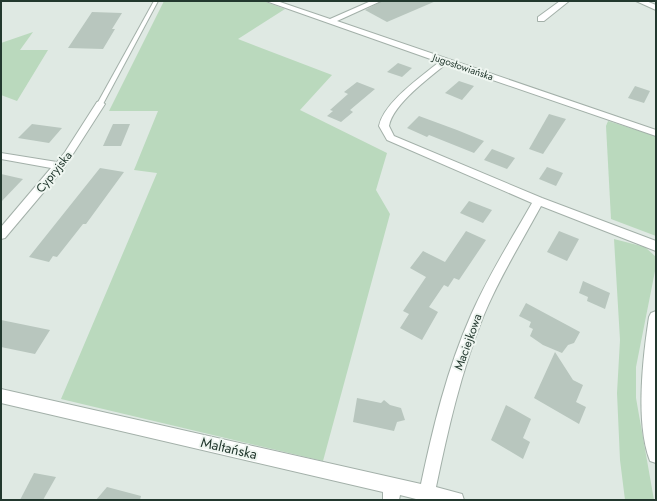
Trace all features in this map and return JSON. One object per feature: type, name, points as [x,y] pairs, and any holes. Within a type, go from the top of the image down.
[{"type":"street","name":"Jugosłowiańska","points":[[270,1],[656,133]]},
{"type":"street","points":[[331,21],[377,1]]},
{"type":"street","points":[[541,19],[564,1]]},
{"type":"street","points":[[640,1],[656,8]]},
{"type":"street","points":[[445,61],[410,91],[389,113],[384,123],[384,130],[390,138],[538,201],[656,246]]},
{"type":"street","name":"Cypryjska","points":[[1,235],[60,166],[100,104]]},
{"type":"street","points":[[1,156],[60,166]]},
{"type":"street","name":"Maciejkowa","points":[[427,493],[454,383],[467,343],[488,292],[538,201]]},
{"type":"street","points":[[656,318],[649,363],[650,418],[656,455]]},
{"type":"street","name":"Maltańska","points":[[1,396],[391,493],[427,493],[456,500]]},
{"type":"lane","points":[[100,104],[156,1]]},
{"type":"green space","points":[[164,1],[263,1],[285,9],[238,39],[332,75],[300,110],[387,153],[376,190],[390,214],[323,461],[61,399],[157,173],[134,170],[158,111],[109,111]]},
{"type":"green space","points":[[33,32],[20,50],[48,50],[17,101],[1,95],[1,43]]},
{"type":"green space","points":[[608,121],[656,136],[656,236],[611,219],[606,126]]},
{"type":"green space","points":[[614,239],[645,247],[656,257],[656,266],[636,367],[636,398],[654,500],[625,500],[620,460],[617,393],[620,340]]},
{"type":"building","points":[[382,1],[436,1],[387,22],[365,10]]},
{"type":"building","points":[[92,12],[122,13],[112,29],[115,29],[103,49],[68,48]]},
{"type":"building","points":[[398,63],[412,68],[402,77],[387,72]]},
{"type":"building","points":[[459,81],[474,86],[462,100],[445,93]]},
{"type":"building","points":[[357,82],[375,89],[350,110],[353,112],[341,122],[327,116],[333,111],[330,110],[348,94],[344,92]]},
{"type":"building","points":[[635,86],[650,91],[644,103],[628,98]]},
{"type":"building","points":[[549,114],[566,119],[543,154],[529,149]]},
{"type":"building","points":[[419,116],[484,141],[474,153],[429,135],[427,137],[407,128]]},
{"type":"building","points":[[32,124],[62,128],[49,143],[18,138]]},
{"type":"building","points":[[113,124],[130,124],[121,146],[103,146]]},
{"type":"building","points":[[492,149],[515,158],[507,169],[484,160]]},
{"type":"building","points":[[547,167],[563,173],[556,186],[539,179]]},
{"type":"building","points":[[100,168],[124,172],[86,224],[83,224],[57,257],[53,256],[49,262],[29,257]]},
{"type":"building","points":[[1,174],[23,179],[1,202]]},
{"type":"building","points":[[469,201],[492,210],[483,223],[460,213]]},
{"type":"building","points":[[466,231],[486,240],[459,280],[454,278],[448,287],[444,285],[429,307],[438,312],[422,340],[400,328],[409,314],[403,311],[426,277],[410,268],[423,251],[445,262]]},
{"type":"building","points":[[559,231],[579,239],[567,261],[547,252]]},
{"type":"building","points":[[583,281],[610,293],[605,309],[587,301],[588,297],[579,293]]},
{"type":"building","points":[[526,303],[580,332],[574,343],[568,345],[562,353],[543,345],[530,336],[533,329],[529,327],[531,322],[519,316]]},
{"type":"building","points":[[1,320],[50,330],[35,354],[30,353],[1,347]]},
{"type":"building","points":[[555,352],[573,380],[583,385],[576,402],[586,407],[579,424],[534,398]]},
{"type":"building","points":[[357,398],[381,403],[384,400],[390,405],[401,408],[405,420],[397,422],[394,431],[353,422]]},
{"type":"building","points":[[506,405],[531,419],[523,438],[530,442],[523,459],[491,440]]},
{"type":"building","points":[[34,473],[56,477],[43,500],[20,500]]},
{"type":"building","points":[[107,487],[141,496],[140,500],[96,500]]}]
